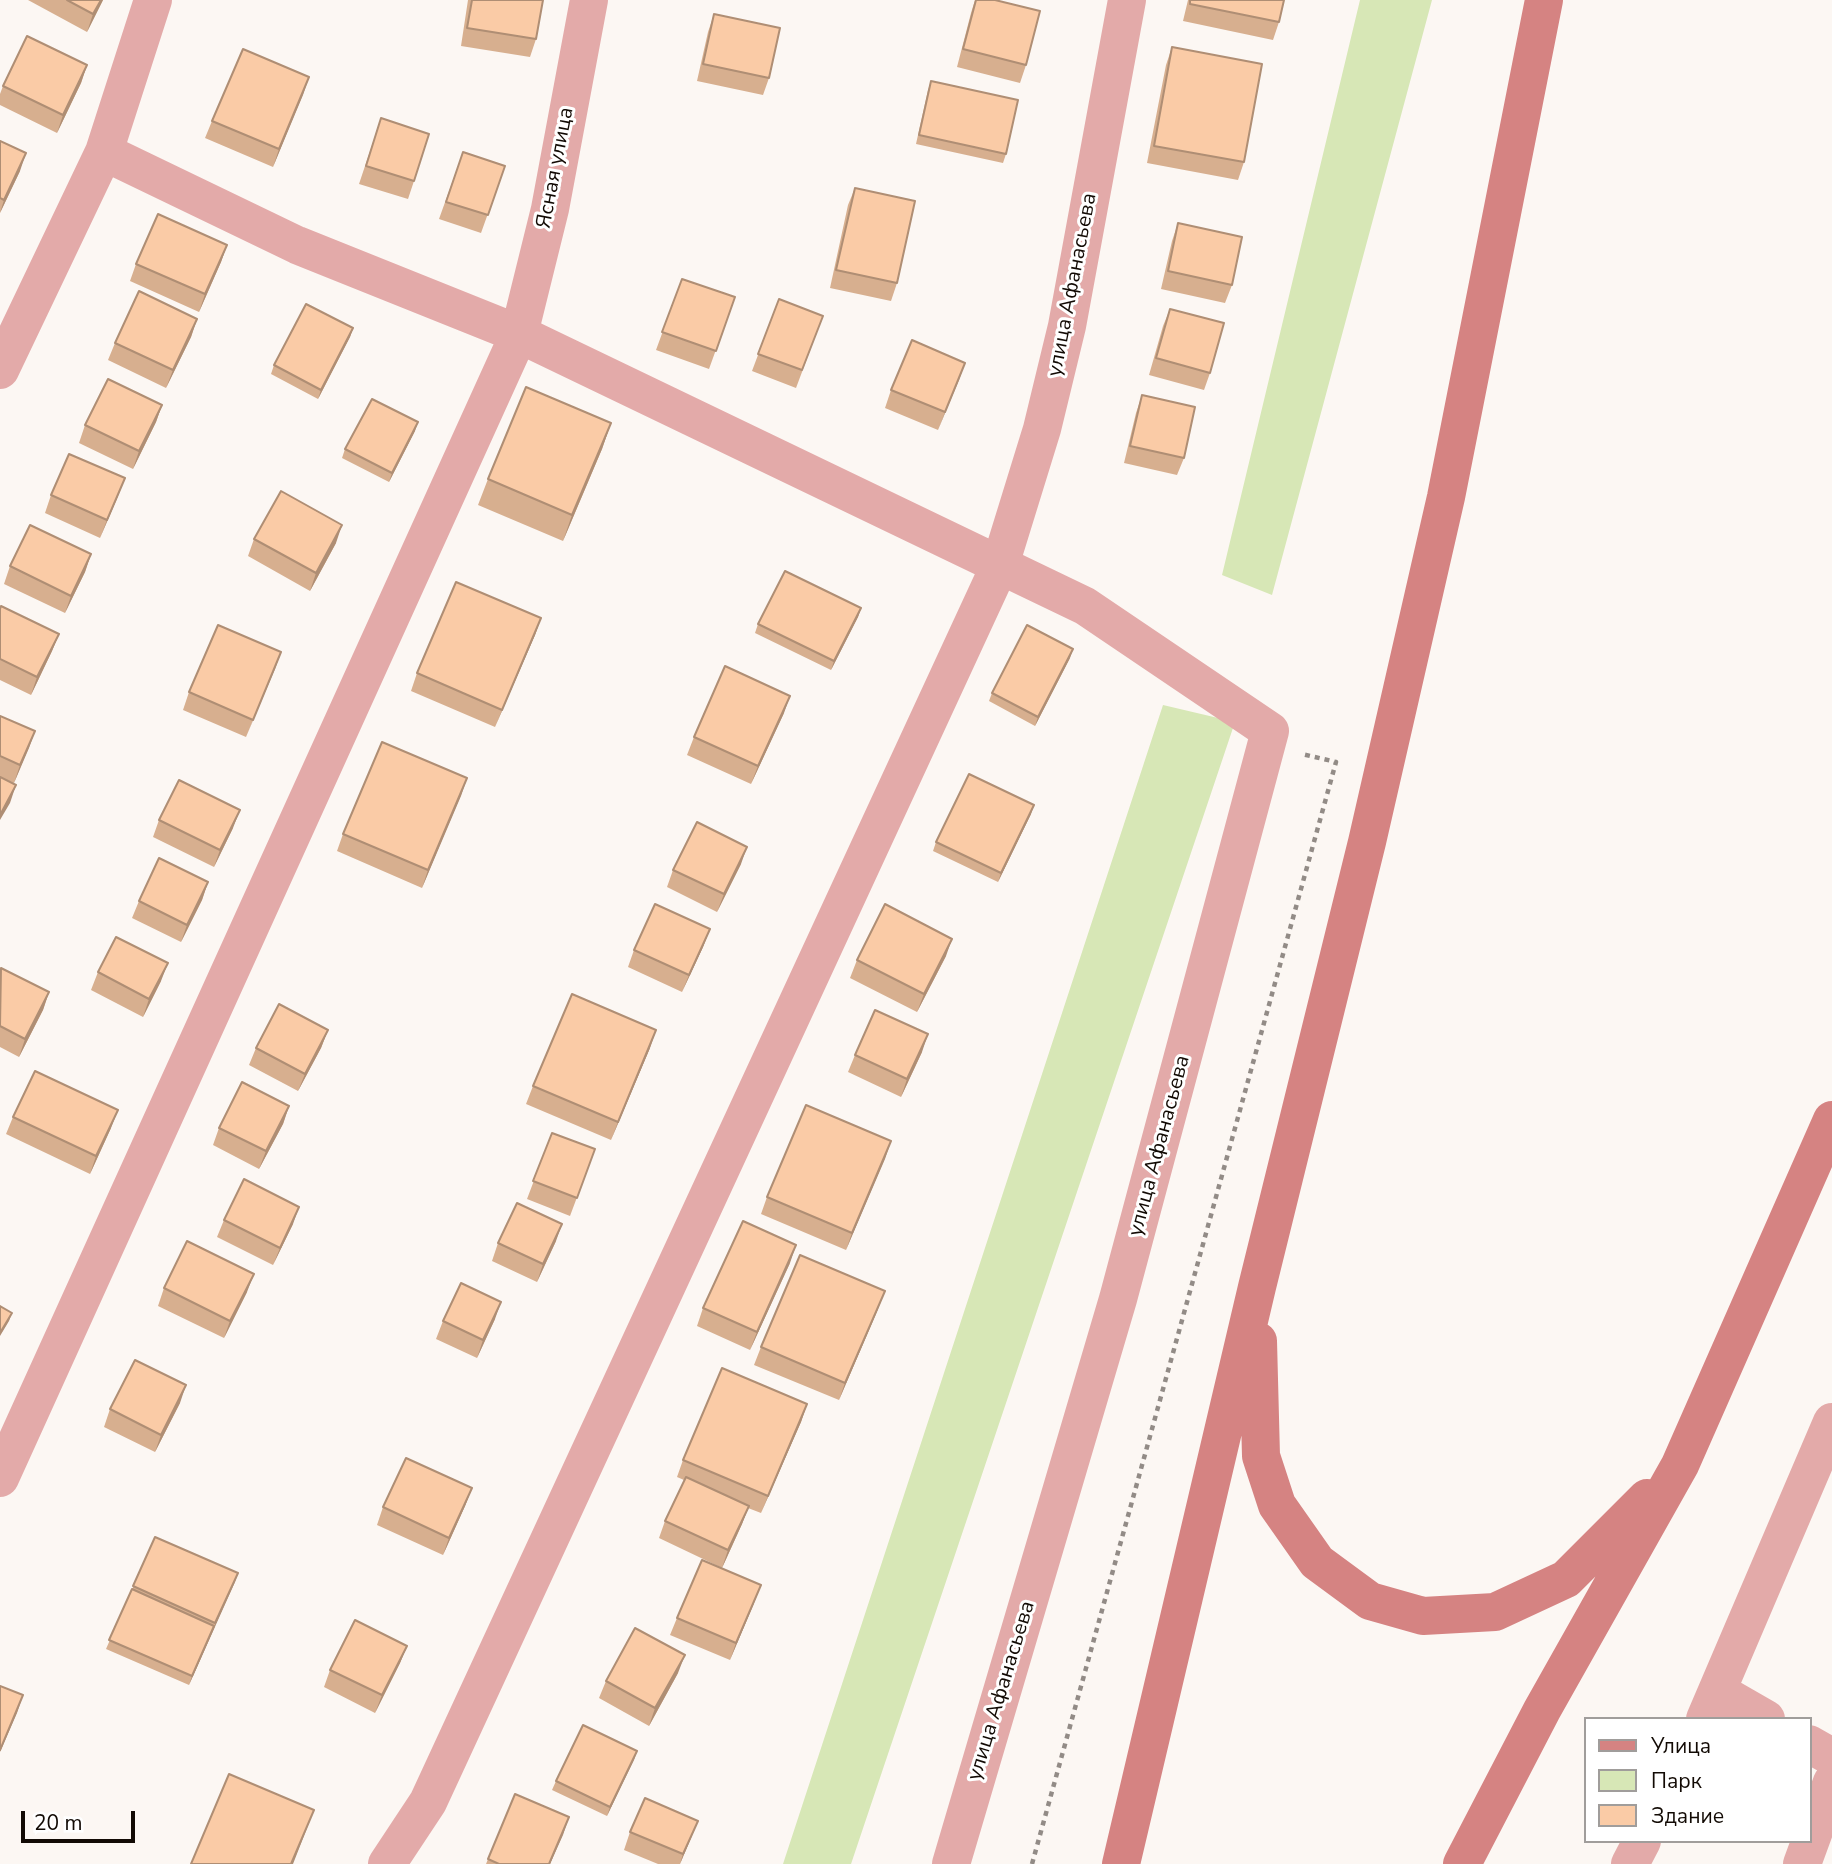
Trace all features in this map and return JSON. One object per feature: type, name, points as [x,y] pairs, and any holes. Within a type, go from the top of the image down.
[{"type":"main road","points":[[1121,1864],[1256,1287],[1367,842],[1446,497],[1544,0]]},
{"type":"main road","points":[[1462,1864],[1542,1710],[1680,1465],[1832,1120]]},
{"type":"main road","points":[[1256,1287],[1261,1456],[1278,1505],[1317,1562],[1370,1601],[1423,1616],[1495,1612],[1566,1579],[1680,1465]]},
{"type":"street","points":[[0,370],[104,152],[153,0]]},
{"type":"street","name":"Ясная улица","points":[[0,1478],[519,334],[550,209],[589,0]]},
{"type":"street","name":"улица Афанасьева","points":[[387,1864],[428,1802],[1000,565],[1042,429],[1067,326],[1127,0]]},
{"type":"street","points":[[104,152],[297,244],[519,334],[1085,606],[1270,731],[1266,747]]},
{"type":"street","name":"улица Афанасьева","points":[[951,1864],[1118,1298],[1266,747]]},
{"type":"street","points":[[1758,1717],[1712,1705],[1832,1422]]},
{"type":"street","points":[[1811,1745],[1832,1757]]},
{"type":"street","points":[[1811,1839],[1832,1782]]},
{"type":"street","points":[[1630,1864],[1641,1843]]},
{"type":"street","points":[[1802,1864],[1810,1843]]},
{"type":"path","points":[[1032,1864],[1336,762],[1266,747]]},
{"type":"green space","points":[[1360,0],[1432,0],[1272,595],[1222,575]]},
{"type":"green space","points":[[1163,705],[1235,722],[851,1864],[783,1864]]},
{"type":"building","points":[[67,0],[101,0],[93,14]]},
{"type":"building","points":[[472,0],[543,0],[536,39],[467,28]]},
{"type":"building","points":[[976,0],[995,0],[1040,11],[1026,65],[963,49]]},
{"type":"building","points":[[1190,0],[1284,0],[1279,22],[1190,4]]},
{"type":"building","points":[[714,14],[780,28],[769,78],[703,64]]},
{"type":"building","points":[[27,36],[87,65],[63,115],[3,86]]},
{"type":"building","points":[[1172,47],[1262,64],[1244,162],[1154,146]]},
{"type":"building","points":[[243,49],[309,77],[279,149],[212,121]]},
{"type":"building","points":[[931,81],[1018,100],[1006,154],[919,135]]},
{"type":"building","points":[[381,118],[429,134],[414,181],[366,166]]},
{"type":"building","points":[[0,141],[26,153],[4,200],[0,198]]},
{"type":"building","points":[[463,152],[505,166],[488,215],[446,202]]},
{"type":"building","points":[[855,188],[915,201],[897,283],[836,270]]},
{"type":"building","points":[[158,214],[227,245],[205,294],[136,264]]},
{"type":"building","points":[[1178,223],[1242,237],[1232,285],[1168,271]]},
{"type":"building","points":[[682,279],[735,297],[716,351],[662,332]]},
{"type":"building","points":[[139,291],[197,319],[173,370],[115,343]]},
{"type":"building","points":[[779,299],[823,316],[802,370],[758,354]]},
{"type":"building","points":[[306,304],[353,328],[321,390],[274,365]]},
{"type":"building","points":[[1170,309],[1224,323],[1210,373],[1156,358]]},
{"type":"building","points":[[912,340],[965,363],[945,412],[891,390]]},
{"type":"building","points":[[108,379],[162,405],[139,451],[85,425]]},
{"type":"building","points":[[526,387],[611,423],[572,515],[488,479]]},
{"type":"building","points":[[1142,395],[1195,407],[1184,458],[1130,446]]},
{"type":"building","points":[[372,399],[418,422],[392,473],[345,449]]},
{"type":"building","points":[[69,454],[125,478],[107,520],[51,495]]},
{"type":"building","points":[[281,491],[342,525],[316,573],[254,539]]},
{"type":"building","points":[[30,525],[91,554],[71,596],[10,566]]},
{"type":"building","points":[[785,571],[861,608],[834,661],[758,624]]},
{"type":"building","points":[[456,582],[541,618],[502,710],[417,673]]},
{"type":"building","points":[[1,606],[59,634],[37,677],[0,659]]},
{"type":"building","points":[[218,625],[281,652],[253,720],[189,692]]},
{"type":"building","points":[[1027,625],[1073,649],[1038,717],[992,693]]},
{"type":"building","points":[[725,666],[790,696],[758,766],[694,737]]},
{"type":"building","points":[[0,716],[35,731],[20,765],[0,756]]},
{"type":"building","points":[[382,742],[467,778],[428,870],[343,834]]},
{"type":"building","points":[[969,774],[1034,805],[1001,873],[936,842]]},
{"type":"building","points":[[0,777],[16,785],[0,815]]},
{"type":"building","points":[[179,780],[240,810],[220,850],[159,820]]},
{"type":"building","points":[[697,822],[747,847],[724,894],[673,870]]},
{"type":"building","points":[[159,858],[208,882],[187,925],[139,901]]},
{"type":"building","points":[[655,904],[710,929],[689,975],[634,950]]},
{"type":"building","points":[[885,904],[952,939],[924,994],[857,960]]},
{"type":"building","points":[[116,937],[168,963],[149,999],[98,972]]},
{"type":"building","points":[[1,968],[49,992],[25,1039],[0,1026]]},
{"type":"building","points":[[572,994],[656,1030],[618,1122],[533,1086]]},
{"type":"building","points":[[279,1004],[328,1030],[305,1074],[256,1048]]},
{"type":"building","points":[[875,1010],[928,1034],[907,1079],[855,1055]]},
{"type":"building","points":[[35,1071],[118,1110],[96,1156],[13,1117]]},
{"type":"building","points":[[242,1082],[289,1106],[266,1151],[219,1128]]},
{"type":"building","points":[[806,1105],[891,1141],[852,1233],[767,1197]]},
{"type":"building","points":[[552,1133],[595,1149],[577,1198],[533,1181]]},
{"type":"building","points":[[244,1179],[299,1207],[280,1248],[224,1220]]},
{"type":"building","points":[[517,1203],[562,1224],[543,1264],[498,1243]]},
{"type":"building","points":[[743,1221],[796,1245],[757,1332],[703,1308]]},
{"type":"building","points":[[187,1241],[254,1274],[230,1321],[164,1288]]},
{"type":"building","points":[[800,1255],[885,1291],[845,1383],[761,1347]]},
{"type":"building","points":[[461,1283],[501,1302],[483,1340],[443,1321]]},
{"type":"building","points":[[0,1306],[12,1313],[0,1333]]},
{"type":"building","points":[[135,1360],[186,1385],[161,1435],[110,1409]]},
{"type":"building","points":[[722,1368],[807,1404],[768,1496],[683,1460]]},
{"type":"building","points":[[406,1458],[472,1488],[449,1538],[383,1507]]},
{"type":"building","points":[[686,1477],[749,1506],[728,1550],[665,1521]]},
{"type":"building","points":[[155,1537],[238,1573],[215,1623],[133,1586]]},
{"type":"building","points":[[702,1560],[761,1585],[736,1643],[677,1618]]},
{"type":"building","points":[[132,1589],[214,1626],[192,1676],[109,1640]]},
{"type":"building","points":[[355,1620],[407,1646],[382,1695],[330,1670]]},
{"type":"building","points":[[635,1628],[685,1655],[655,1708],[606,1681]]},
{"type":"building","points":[[0,1686],[23,1695],[0,1750]]},
{"type":"building","points":[[583,1725],[637,1751],[610,1807],[556,1781]]},
{"type":"building","points":[[229,1774],[314,1810],[291,1864],[191,1864]]},
{"type":"building","points":[[515,1794],[569,1817],[549,1864],[499,1864],[488,1859]]},
{"type":"building","points":[[645,1798],[698,1821],[683,1854],[630,1832]]}]
